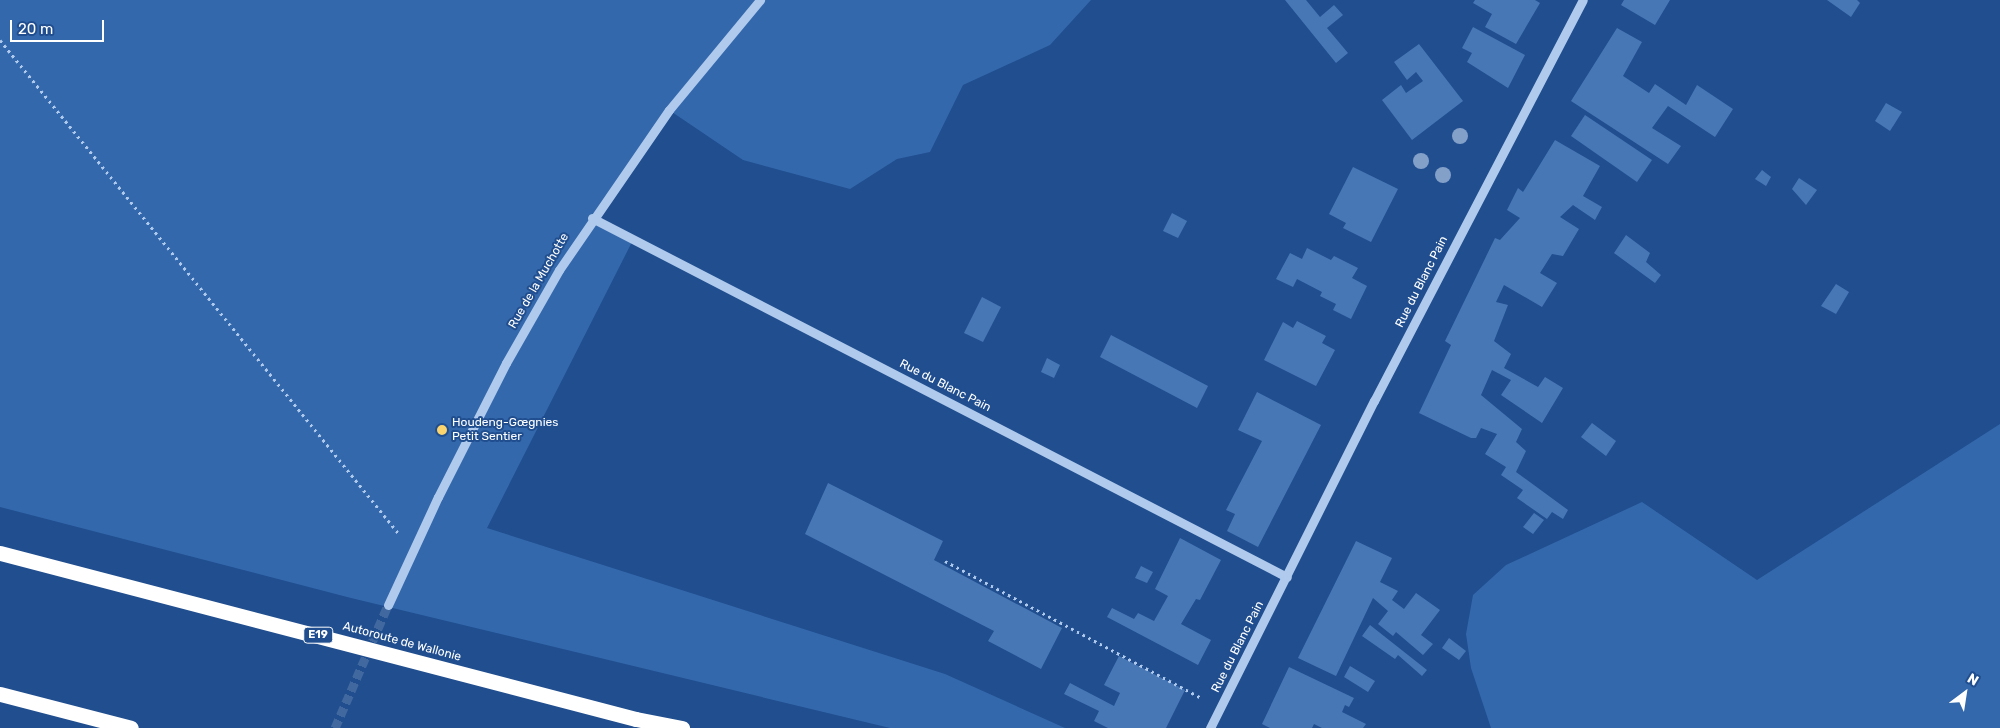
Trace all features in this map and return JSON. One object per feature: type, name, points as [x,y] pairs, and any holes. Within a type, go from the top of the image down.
[{"type":"highway","name":"Autoroute de Wallonie","points":[[0,553],[636,719],[682,728]]},
{"type":"highway","points":[[0,694],[131,728]]},
{"type":"highway","name":"E19","points":[[636,719],[665,728]]},
{"type":"street","name":"Rue de la Muchotte","points":[[388,605],[506,363],[592,218],[668,110],[760,0]]},
{"type":"street","name":"Rue du Blanc Pain","points":[[1210,728],[1374,401],[1583,0]]},
{"type":"street","name":"Rue du Blanc Pain","points":[[592,218],[1287,577]]},
{"type":"path","points":[[0,40],[413,551]]},
{"type":"path","points":[[945,561],[1221,707]]},
{"type":"shaded area","points":[[0,0],[1091,0],[1050,45],[963,85],[930,152],[897,159],[850,189],[743,160],[669,110],[592,218],[633,240],[487,528],[945,674],[1065,728],[890,728],[351,598],[0,507]]},
{"type":"shaded area","points":[[2000,424],[2000,728],[1491,728],[1471,668],[1466,634],[1473,595],[1506,565],[1642,502],[1757,580]]},
{"type":"building","points":[[1285,0],[1306,0],[1320,17],[1334,5],[1343,15],[1327,28],[1348,53],[1336,63]]},
{"type":"building","points":[[1475,0],[1535,0],[1540,3],[1516,44],[1485,27],[1492,14],[1473,3]]},
{"type":"building","points":[[1624,0],[1670,0],[1655,25],[1621,5]]},
{"type":"building","points":[[1827,0],[1857,0],[1860,3],[1851,17]]},
{"type":"building","points":[[1473,27],[1525,55],[1508,88],[1467,62],[1472,53],[1462,48]]},
{"type":"building","points":[[1617,28],[1642,42],[1623,76],[1649,93],[1655,84],[1686,105],[1697,85],[1733,109],[1715,137],[1668,106],[1652,128],[1681,146],[1668,164],[1571,101]]},
{"type":"building","points":[[1419,44],[1463,101],[1412,140],[1382,100],[1401,85],[1406,93],[1423,81],[1416,72],[1407,80],[1394,62]]},
{"type":"building","points":[[1886,103],[1902,112],[1890,131],[1875,121]]},
{"type":"building","points":[[1585,115],[1652,160],[1637,182],[1571,136]]},
{"type":"building","points":[[1555,140],[1600,166],[1583,196],[1602,207],[1595,220],[1573,205],[1560,217],[1579,229],[1563,256],[1552,254],[1540,273],[1557,283],[1542,307],[1504,285],[1496,302],[1508,305],[1494,341],[1511,354],[1504,368],[1538,387],[1545,377],[1563,388],[1542,423],[1501,395],[1511,380],[1492,370],[1481,395],[1522,429],[1516,442],[1526,451],[1516,472],[1568,510],[1563,519],[1552,512],[1547,519],[1517,498],[1523,490],[1501,475],[1506,467],[1485,454],[1497,434],[1481,428],[1476,438],[1471,438],[1419,413],[1451,345],[1445,341],[1495,238],[1500,240],[1520,218],[1507,210],[1518,188],[1523,192]]},
{"type":"building","points":[[1353,167],[1398,189],[1371,242],[1343,228],[1346,223],[1329,214]]},
{"type":"building","points":[[1762,170],[1771,177],[1766,186],[1755,179]]},
{"type":"building","points":[[1799,178],[1817,190],[1806,205],[1792,189]]},
{"type":"building","points":[[1172,213],[1187,221],[1178,238],[1163,231]]},
{"type":"building","points":[[1626,235],[1650,253],[1646,262],[1661,275],[1655,283],[1614,253]]},
{"type":"building","points":[[1307,248],[1331,260],[1334,256],[1358,268],[1352,278],[1367,286],[1351,319],[1333,310],[1336,304],[1320,296],[1322,292],[1297,279],[1293,287],[1276,279],[1290,253],[1302,259]]},
{"type":"building","points":[[1836,284],[1849,292],[1836,314],[1821,306]]},
{"type":"building","points":[[982,297],[1001,307],[983,342],[964,333]]},
{"type":"building","points":[[1297,321],[1326,336],[1322,343],[1335,350],[1316,386],[1264,360],[1283,322],[1293,328]]},
{"type":"building","points":[[1111,335],[1208,386],[1197,408],[1100,357]]},
{"type":"building","points":[[1047,358],[1060,365],[1054,378],[1041,372]]},
{"type":"building","points":[[1257,392],[1321,425],[1258,547],[1227,531],[1235,514],[1226,510],[1262,441],[1238,430]]},
{"type":"building","points":[[1592,423],[1616,441],[1606,456],[1581,437]]},
{"type":"building","points":[[828,483],[943,541],[934,560],[1062,628],[1041,669],[988,641],[994,631],[805,534]]},
{"type":"building","points":[[1534,513],[1544,520],[1533,534],[1523,527]]},
{"type":"building","points":[[1180,538],[1221,560],[1200,600],[1196,599],[1181,624],[1211,640],[1198,665],[1107,617],[1112,608],[1134,619],[1138,613],[1154,621],[1168,596],[1155,589]]},
{"type":"building","points":[[1356,541],[1392,558],[1380,582],[1398,591],[1392,600],[1404,609],[1416,593],[1440,610],[1421,635],[1433,644],[1423,655],[1396,632],[1393,636],[1378,624],[1388,611],[1373,598],[1336,676],[1298,658]]},
{"type":"building","points":[[1141,566],[1153,572],[1147,583],[1135,578]]},
{"type":"building","points":[[1370,625],[1427,670],[1422,676],[1398,655],[1395,659],[1362,636]]},
{"type":"building","points":[[1449,638],[1466,651],[1459,660],[1442,648]]},
{"type":"building","points":[[1119,656],[1185,690],[1166,728],[1108,728],[1094,721],[1099,711],[1064,694],[1070,683],[1114,706],[1120,693],[1104,685]]},
{"type":"building","points":[[1350,666],[1375,681],[1368,692],[1344,677]]},
{"type":"building","points":[[1289,667],[1354,698],[1349,707],[1345,705],[1342,712],[1366,724],[1363,728],[1322,728],[1314,724],[1312,728],[1270,728],[1262,724]]},
{"type":"tunnel","points":[[335,728],[388,605]]},
{"type":"place","name":"Houdeng-Gœgnies Petit Sentier","points":[[442,430]]}]
